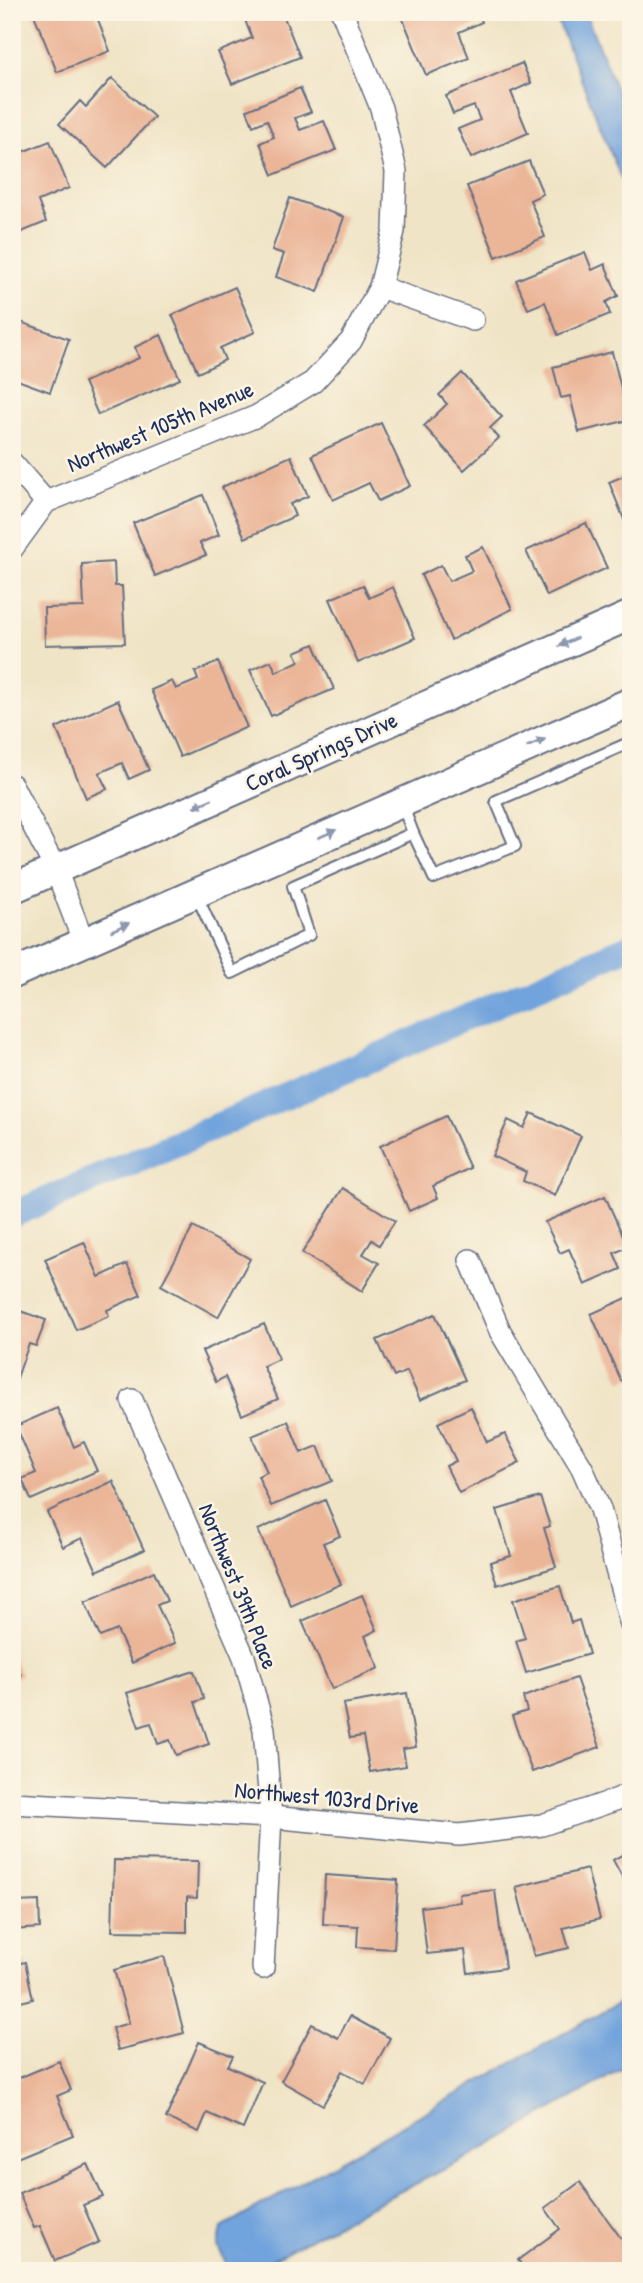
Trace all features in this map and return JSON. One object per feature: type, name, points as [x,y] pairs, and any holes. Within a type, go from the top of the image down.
[{"type":"main road","name":"Coral Springs Drive","points":[[12,888],[631,615]]},
{"type":"main road","points":[[12,974],[631,702]]},
{"type":"street","name":"Northwest 105th Avenue","points":[[46,502],[257,416],[313,382],[351,341],[380,287],[394,231],[396,171],[381,108],[342,12]]},
{"type":"street","points":[[380,287],[473,320]]},
{"type":"street","points":[[12,463],[46,502],[12,549]]},
{"type":"street","points":[[12,785],[56,870],[84,943]]},
{"type":"street","points":[[470,1260],[500,1331],[582,1468],[600,1509],[631,1625]]},
{"type":"street","name":"Northwest 39th Place","points":[[132,1400],[244,1657],[264,1729],[271,1817],[263,1968]]},
{"type":"street","name":"Northwest 103rd Drive","points":[[12,1803],[271,1817],[459,1835],[542,1825],[631,1792]]},
{"type":"lane","points":[[401,802],[434,878],[515,846],[496,801],[631,743]]},
{"type":"lane","points":[[196,894],[232,973],[309,935],[293,886],[413,833]]},
{"type":"water","points":[[554,12],[585,12],[631,127],[631,203]]},
{"type":"water","points":[[631,1995],[631,2064],[467,2158],[357,2213],[251,2271],[230,2271],[218,2247],[222,2228]]},
{"type":"building","points":[[33,12],[95,12],[110,51],[57,72]]},
{"type":"building","points":[[226,12],[282,12],[300,57],[232,84],[218,52],[252,38],[243,15],[229,21]]},
{"type":"building","points":[[400,12],[478,12],[482,22],[459,32],[469,58],[426,75]]},
{"type":"building","points":[[522,63],[531,83],[511,92],[528,133],[471,158],[458,129],[480,120],[474,106],[453,114],[446,96]]},
{"type":"building","points":[[112,78],[154,117],[107,168],[59,124],[80,101],[86,107]]},
{"type":"building","points":[[300,88],[311,112],[295,118],[300,130],[324,121],[336,150],[273,175],[260,143],[274,137],[267,120],[253,126],[247,110]]},
{"type":"building","points":[[50,141],[69,188],[38,201],[46,222],[12,236],[12,156]]},
{"type":"building","points":[[529,161],[543,194],[530,200],[545,237],[496,257],[467,186]]},
{"type":"building","points":[[290,198],[344,217],[318,292],[276,277],[284,254],[272,250]]},
{"type":"building","points":[[585,252],[592,270],[605,264],[618,296],[606,302],[610,314],[558,335],[545,302],[528,309],[516,280]]},
{"type":"building","points":[[235,287],[255,332],[220,348],[225,360],[198,373],[172,315]]},
{"type":"building","points":[[12,319],[69,339],[50,392],[12,378]]},
{"type":"building","points":[[161,335],[180,379],[98,415],[84,382],[139,358],[135,347]]},
{"type":"building","points":[[612,352],[629,420],[579,432],[570,396],[561,398],[553,367]]},
{"type":"building","points":[[462,373],[502,417],[490,428],[499,438],[464,470],[424,426],[447,404],[439,395]]},
{"type":"building","points":[[381,423],[410,486],[378,501],[369,483],[333,500],[312,455]]},
{"type":"building","points":[[291,456],[308,496],[290,504],[295,516],[245,538],[222,487]]},
{"type":"building","points":[[631,473],[631,537],[609,482]]},
{"type":"building","points":[[203,495],[219,535],[200,543],[206,555],[155,576],[133,523]]},
{"type":"building","points":[[586,523],[607,568],[547,596],[526,551]]},
{"type":"building","points":[[483,547],[512,609],[451,640],[421,575],[441,565],[449,581],[472,571],[465,555]]},
{"type":"building","points":[[114,562],[115,586],[122,586],[125,643],[45,645],[44,608],[84,607],[82,564]]},
{"type":"building","points":[[363,585],[369,598],[393,587],[415,638],[358,663],[330,599]]},
{"type":"building","points":[[314,644],[334,689],[271,716],[250,670],[271,661],[276,672],[299,661],[295,652]]},
{"type":"building","points":[[218,662],[247,727],[180,757],[151,690],[172,681],[176,689],[198,680],[195,672]]},
{"type":"building","points":[[118,700],[149,770],[129,779],[122,763],[99,773],[107,789],[86,798],[56,728]]},
{"type":"building","points":[[531,1113],[581,1136],[555,1196],[523,1181],[526,1172],[492,1156],[508,1120],[524,1128]]},
{"type":"building","points":[[446,1116],[470,1168],[433,1186],[438,1198],[409,1211],[380,1146]]},
{"type":"building","points":[[343,1188],[395,1221],[379,1245],[372,1240],[363,1254],[379,1263],[362,1291],[302,1253]]},
{"type":"building","points":[[605,1196],[628,1247],[614,1253],[621,1269],[585,1285],[569,1249],[560,1253],[545,1222]]},
{"type":"building","points":[[193,1227],[250,1259],[218,1317],[161,1285]]},
{"type":"building","points":[[84,1242],[99,1277],[127,1264],[141,1295],[107,1310],[109,1316],[76,1330],[45,1259]]},
{"type":"building","points":[[631,1296],[631,1376],[621,1381],[591,1314]]},
{"type":"building","points":[[12,1308],[46,1320],[36,1346],[29,1344],[13,1389]]},
{"type":"building","points":[[435,1314],[465,1380],[420,1400],[407,1371],[394,1377],[377,1340]]},
{"type":"building","points":[[264,1324],[279,1359],[263,1366],[278,1399],[242,1415],[225,1377],[216,1382],[202,1351]]},
{"type":"building","points":[[471,1407],[487,1442],[505,1434],[520,1463],[459,1493],[446,1466],[456,1461],[438,1423]]},
{"type":"building","points":[[57,1408],[74,1447],[84,1442],[97,1471],[31,1500],[22,1479],[36,1473],[16,1426]]},
{"type":"building","points":[[288,1421],[301,1453],[318,1446],[332,1481],[271,1506],[258,1476],[267,1472],[252,1436]]},
{"type":"building","points":[[113,1481],[144,1550],[97,1571],[82,1538],[63,1547],[47,1512]]},
{"type":"building","points":[[540,1497],[550,1526],[544,1528],[556,1567],[497,1585],[490,1562],[511,1556],[497,1510]]},
{"type":"building","points":[[325,1500],[340,1536],[323,1543],[341,1584],[291,1606],[258,1530]]},
{"type":"building","points":[[154,1571],[167,1601],[157,1605],[175,1643],[132,1663],[117,1630],[100,1637],[85,1602]]},
{"type":"building","points":[[560,1586],[571,1623],[579,1620],[589,1654],[526,1673],[516,1641],[525,1638],[513,1600]]},
{"type":"building","points":[[362,1595],[377,1630],[365,1636],[379,1668],[332,1689],[302,1621]]},
{"type":"building","points":[[12,1656],[21,1675],[12,1679]]},
{"type":"building","points":[[194,1671],[204,1699],[195,1702],[209,1744],[176,1755],[170,1740],[158,1744],[151,1723],[139,1727],[127,1693]]},
{"type":"building","points":[[576,1678],[600,1747],[532,1772],[512,1716],[527,1711],[523,1697]]},
{"type":"building","points":[[407,1693],[416,1747],[403,1749],[406,1766],[370,1772],[363,1736],[350,1738],[343,1704]]},
{"type":"building","points":[[631,1850],[631,1893],[613,1860]]},
{"type":"building","points":[[114,1860],[198,1861],[197,1898],[187,1897],[187,1932],[112,1931]]},
{"type":"building","points":[[587,1869],[600,1919],[563,1928],[569,1948],[534,1956],[516,1887]]},
{"type":"building","points":[[325,1875],[398,1880],[394,1949],[357,1947],[358,1926],[323,1924]]},
{"type":"building","points":[[495,1890],[505,1968],[468,1973],[465,1950],[427,1954],[421,1907],[460,1902],[459,1894]]},
{"type":"building","points":[[12,1896],[15,1902],[39,1901],[40,1928],[12,1930]]},
{"type":"building","points":[[164,1956],[184,2033],[118,2050],[112,2028],[129,2023],[114,1970]]},
{"type":"building","points":[[25,1962],[33,1999],[12,2004],[12,1965]]},
{"type":"building","points":[[350,2016],[390,2038],[365,2084],[342,2071],[323,2105],[281,2081],[312,2024],[338,2038]]},
{"type":"building","points":[[199,2042],[233,2056],[228,2066],[263,2082],[243,2129],[207,2113],[199,2132],[166,2118]]},
{"type":"building","points":[[59,2061],[71,2090],[57,2096],[73,2135],[12,2160],[12,2081]]},
{"type":"building","points":[[88,2164],[103,2197],[83,2205],[99,2242],[55,2261],[40,2226],[34,2228],[19,2193]]},
{"type":"building","points":[[580,2182],[631,2252],[631,2271],[605,2271],[602,2267],[596,2271],[526,2271],[518,2260],[560,2229],[545,2208]]},
{"type":"waterway","points":[[12,1215],[631,946]]}]
